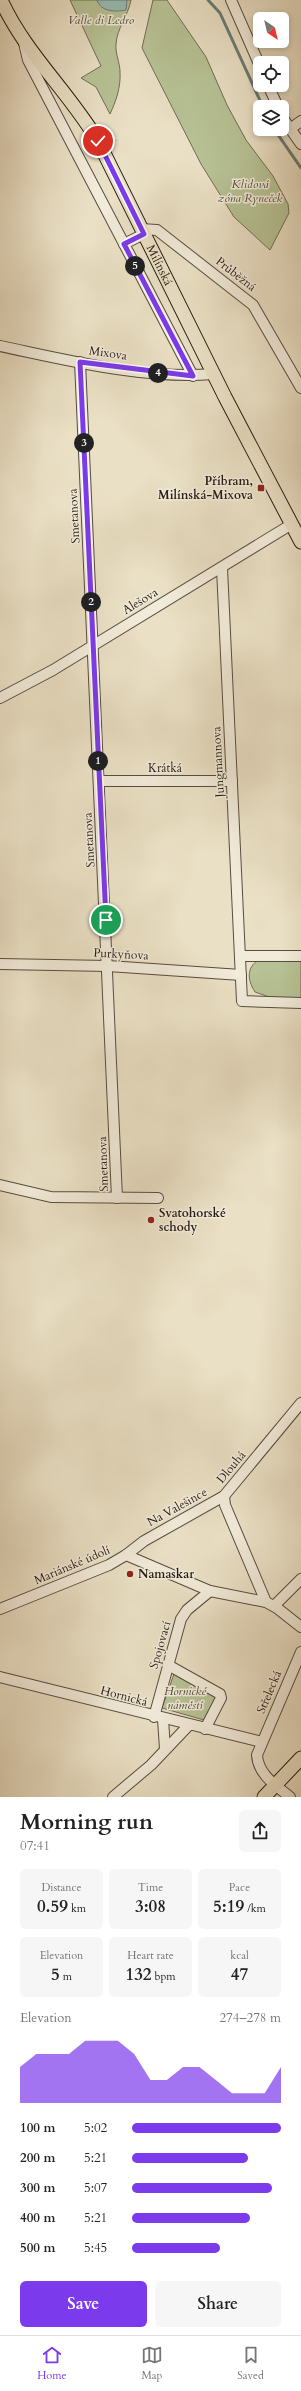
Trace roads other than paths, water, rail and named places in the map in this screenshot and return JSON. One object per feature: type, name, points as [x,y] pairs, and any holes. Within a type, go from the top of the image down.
[{"type":"main road","name":"Milínská","points":[[1,0],[24,42],[83,116],[98,141],[214,374],[301,542]]},
{"type":"main road","points":[[264,1797],[301,1758]]},
{"type":"street","points":[[231,0],[256,56]]},
{"type":"street","points":[[24,42],[28,60],[193,376]]},
{"type":"street","points":[[301,121],[290,129],[301,144]]},
{"type":"street","name":"Průběžná","points":[[142,231],[157,230],[253,305],[301,388]]},
{"type":"street","points":[[124,244],[142,231]]},
{"type":"street","name":"Mixova","points":[[0,346],[80,362],[193,376],[214,374]]},
{"type":"street","name":"Smetanova","points":[[0,1185],[51,1196],[117,1198],[108,966],[80,362]]},
{"type":"street","name":"Alešova","points":[[0,698],[53,670],[292,524]]},
{"type":"street","name":"Jungmannova","points":[[222,568],[242,1000],[301,1003]]},
{"type":"street","name":"Krátká","points":[[99,781],[232,781]]},
{"type":"street","points":[[240,956],[301,956]]},
{"type":"street","name":"Purkyňova","points":[[0,964],[108,966],[241,975]]},
{"type":"street","points":[[117,1198],[158,1198]]},
{"type":"street","name":"Dlouhá","points":[[270,1604],[225,1505],[224,1496],[301,1403]]},
{"type":"street","name":"Na Valešince","points":[[126,1555],[144,1541],[224,1496]]},
{"type":"street","name":"Mariánské údolí","points":[[0,1609],[109,1565],[126,1555],[210,1591],[270,1604]]},
{"type":"street","points":[[301,1578],[270,1604],[301,1627]]},
{"type":"street","name":"Spojovací","points":[[165,1749],[158,1718],[168,1665],[181,1618],[210,1591]]},
{"type":"street","name":"Střelecká","points":[[262,1742],[301,1652]]},
{"type":"street","points":[[168,1665],[220,1694],[221,1698],[205,1729]]},
{"type":"street","name":"Hornická","points":[[0,1677],[189,1726],[262,1742]]},
{"type":"street","points":[[114,1797],[152,1765],[165,1749],[189,1726]]},
{"type":"street","points":[[262,1742],[257,1761],[264,1774],[290,1797]]},
{"type":"water","points":[[97,0],[127,0],[126,10],[113,11],[105,9]]},
{"type":"waterway","points":[[208,0],[220,13],[260,100]]},
{"type":"waterway","points":[[279,136],[301,168]]},
{"type":"place","name":"Příbram, Milínská-Mixova","points":[[261,488]]},
{"type":"place","name":"Svatohorské schody","points":[[151,1220]]},
{"type":"place","name":"Namaskar","points":[[130,1574]]},
{"type":"park label","name":"Valle di Ledro","points":[[101,20]]},
{"type":"park label","name":"Klidová zóna Ryneček","points":[[250,191]]},
{"type":"park label","name":"Hornické náměstí","points":[[185,1698]]}]
